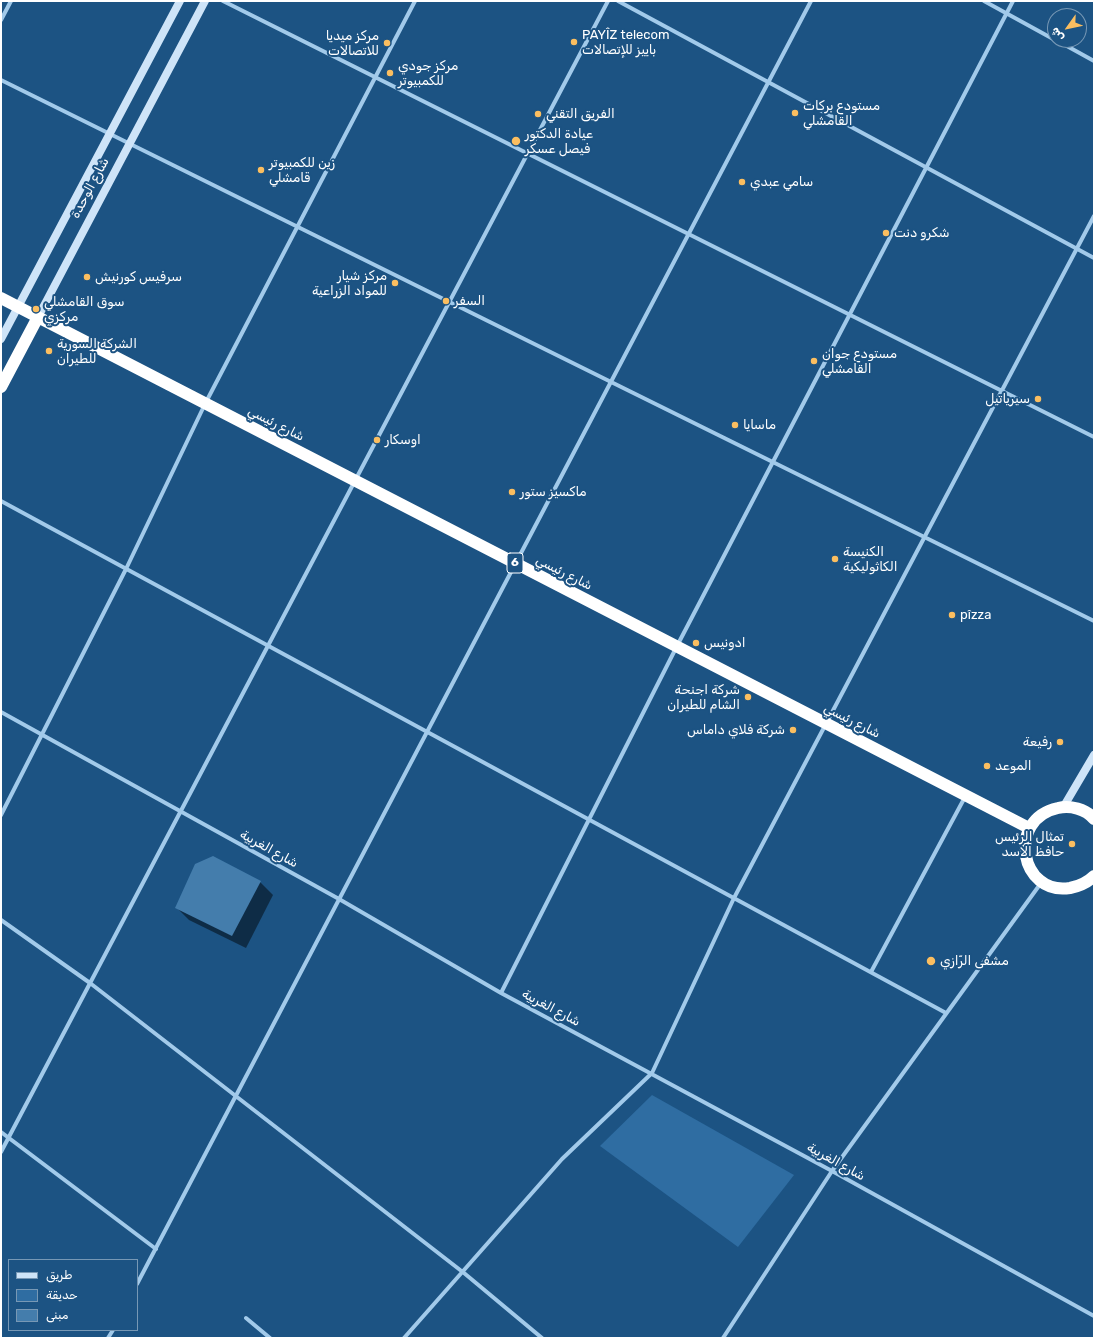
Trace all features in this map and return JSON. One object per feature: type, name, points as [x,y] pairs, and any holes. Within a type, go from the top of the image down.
[{"type":"highway","name":"شارع رئيسي","points":[[1,298],[1029,828]]},
{"type":"highway","name":"شارع الوحدة","points":[[1,387],[38,317]]},
{"type":"highway","points":[[1093,879],[1079,886],[1066,888],[1054,887],[1042,881],[1034,873],[1027,863],[1024,851],[1025,839],[1029,828],[1038,816],[1050,809],[1064,806],[1079,809],[1094,819]]},
{"type":"street","points":[[1,20],[11,1]]},
{"type":"street","name":"شارع الوحدة","points":[[1,339],[180,1]]},
{"type":"street","name":"شارع الوحدة","points":[[38,317],[204,1]]},
{"type":"street","points":[[222,1],[1094,438]]},
{"type":"street","points":[[1,815],[126,569],[205,404],[415,1]]},
{"type":"street","points":[[1,1152],[7,1138],[608,1]]},
{"type":"street","points":[[618,1],[1094,258]]},
{"type":"street","points":[[138,1282],[811,1]]},
{"type":"street","points":[[984,1],[1047,36]]},
{"type":"street","points":[[501,993],[677,646],[1013,1]]},
{"type":"street","points":[[1070,48],[1094,61]]},
{"type":"street","points":[[1,80],[1094,622]]},
{"type":"street","points":[[404,1338],[464,1273],[562,1160],[652,1073],[734,898],[1094,216]]},
{"type":"street","points":[[1,501],[946,1013]]},
{"type":"street","name":"شارع الغربية","points":[[1,712],[339,899],[501,993],[832,1171],[1094,1316]]},
{"type":"street","points":[[1064,806],[1094,755]]},
{"type":"street","points":[[871,972],[966,795]]},
{"type":"street","points":[[723,1338],[832,1171],[1042,881]]},
{"type":"street","points":[[1,920],[90,983],[464,1273],[542,1338]]},
{"type":"street","points":[[1,1132],[156,1249]]},
{"type":"street","points":[[246,1318],[270,1338]]},
{"type":"green space","points":[[652,1095],[794,1175],[738,1247],[600,1146]]},
{"type":"building","points":[[213,856],[261,881],[232,936],[175,908],[195,864]]},
{"type":"place","name":"PAYÎZ telecom باييز للإتصالات","points":[[574,42]]},
{"type":"place","name":"مركز ميديا للاتصالات","points":[[387,43]]},
{"type":"place","name":"مركز جودي للكمبيوتر","points":[[390,73]]},
{"type":"place","name":"مستودع بركات القامشلي","points":[[795,113]]},
{"type":"place","name":"الفريق التقني","points":[[538,114]]},
{"type":"place","name":"عيادة الدكتور فيصل عسكر","points":[[516,141]]},
{"type":"place","name":"زين للكمبيوتر قامشلي","points":[[261,170]]},
{"type":"place","name":"سامي عبدي","points":[[742,182]]},
{"type":"place","name":"شكرو دنت","points":[[886,233]]},
{"type":"place","name":"سرفيس كورنيش","points":[[87,277]]},
{"type":"place","name":"مركز شيار للمواد الزراعية","points":[[395,283]]},
{"type":"place","name":"السفر","points":[[446,301]]},
{"type":"place","name":"سوق القامشلي مركزي","points":[[36,309]]},
{"type":"place","name":"الشركة السورية للطيران","points":[[49,351]]},
{"type":"place","name":"مستودع جوان القامشلي","points":[[814,361]]},
{"type":"place","name":"سيرياتيل","points":[[1038,399]]},
{"type":"place","name":"ماسايا","points":[[735,425]]},
{"type":"place","name":"اوسكار","points":[[377,440]]},
{"type":"place","name":"ماكسيز ستور","points":[[512,492]]},
{"type":"place","name":"الكنيسة الكاثوليكية","points":[[835,559]]},
{"type":"place","name":"pîzza","points":[[952,615]]},
{"type":"place","name":"ادونيس","points":[[696,643]]},
{"type":"place","name":"شركة اجنحة الشام للطيران","points":[[748,697]]},
{"type":"place","name":"شركة فلاي داماس","points":[[793,730]]},
{"type":"place","name":"رفيعة","points":[[1060,742]]},
{"type":"place","name":"الموعد","points":[[987,766]]},
{"type":"place","name":"تمثال الرئيس حافظ الاسد","points":[[1072,844]]},
{"type":"place","name":"مشفى الرّازي","points":[[931,961]]}]
